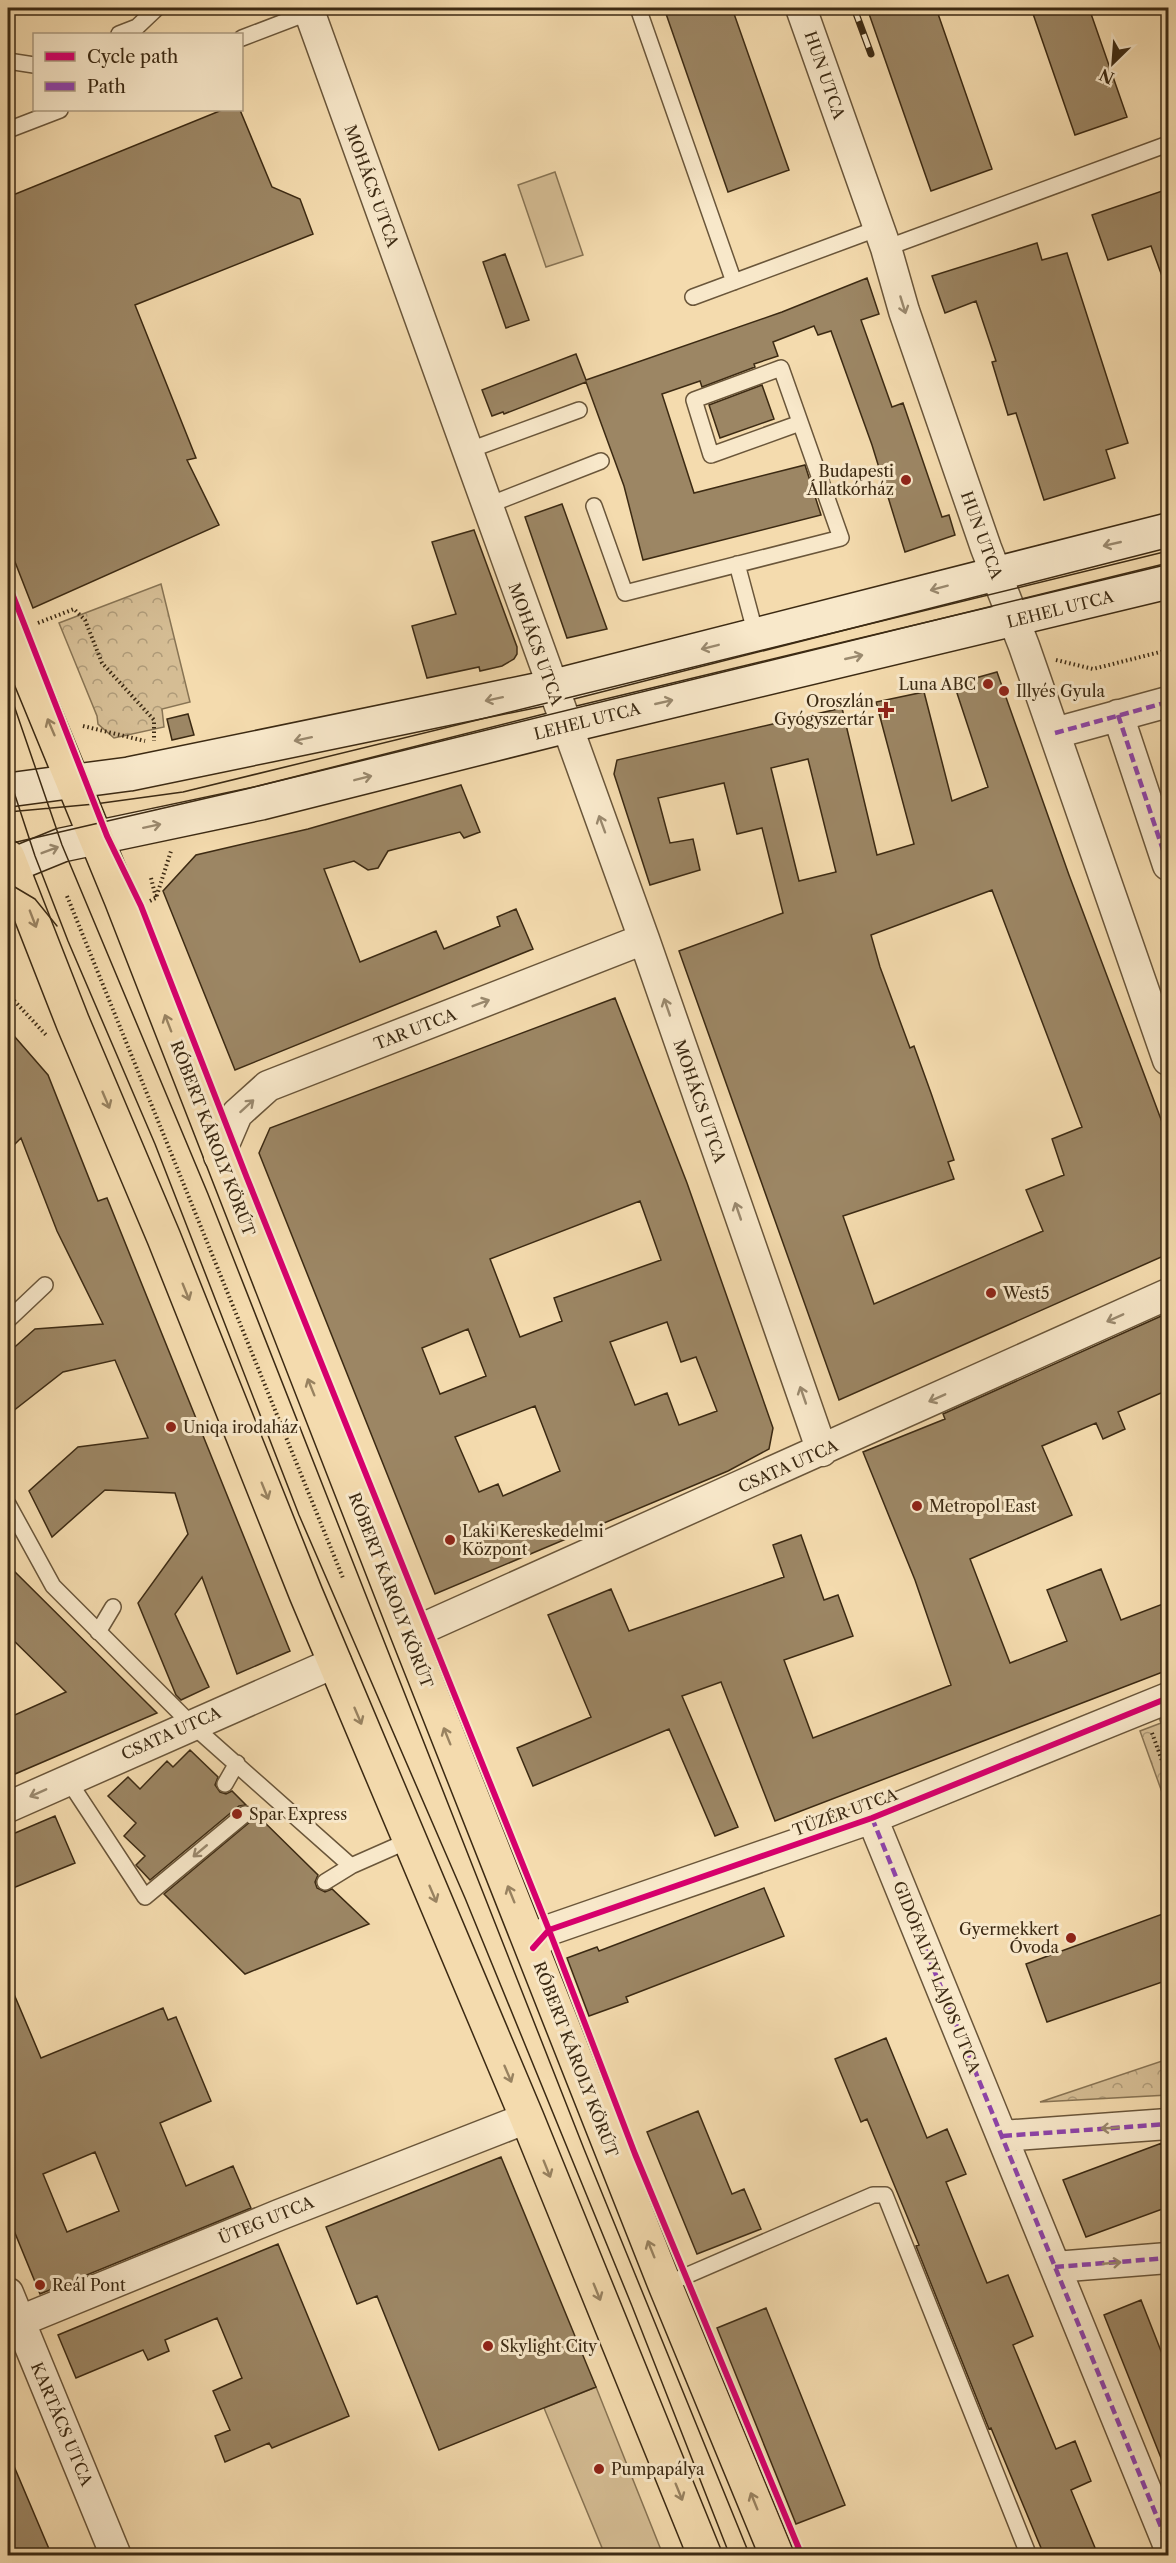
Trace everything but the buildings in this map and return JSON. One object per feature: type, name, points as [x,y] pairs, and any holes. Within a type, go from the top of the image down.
[{"type":"main road","points":[[8,790],[149,771],[551,687],[1168,530]]},
{"type":"main road","name":"LEHEL UTCA","points":[[8,863],[95,838],[261,803],[567,726],[1014,621],[1168,582]]},
{"type":"main road","name":"RÓBERT KÁROLY KÖRÚT","points":[[23,623],[73,781],[121,899],[219,1156],[665,2285],[777,2556]]},
{"type":"main road","points":[[8,863],[336,1662],[527,2118],[705,2556]]},
{"type":"street","name":"HUN UTCA","points":[[801,8],[882,238],[908,323],[1055,733],[1168,1060]]},
{"type":"street","name":"MOHÁCS UTCA","points":[[309,10],[551,687],[644,939],[822,1450]]},
{"type":"street","points":[[1055,733],[1168,702]]},
{"type":"street","points":[[1118,715],[1168,865]]},
{"type":"street","name":"TAR UTCA","points":[[219,1156],[237,1114],[268,1086],[644,939]]},
{"type":"street","name":"CSATA UTCA","points":[[408,1635],[1168,1294]]},
{"type":"street","name":"CSATA UTCA","points":[[8,1807],[191,1724],[336,1662]]},
{"type":"street","name":"TÜZÉR UTCA","points":[[533,1948],[549,1930],[872,1818],[1156,1704]]},
{"type":"street","name":"GIDÓFALVY LAJOS UTCA","points":[[872,1818],[1168,2544]]},
{"type":"street","name":"ÜTEG UTCA","points":[[13,2323],[279,2214],[527,2118]]},
{"type":"street","points":[[1003,2136],[1168,2124]]},
{"type":"street","points":[[1055,2267],[1168,2258]]},
{"type":"street","name":"KARTÁCS UTCA","points":[[8,2293],[13,2323],[116,2556]]},
{"type":"lane","points":[[122,33],[137,27],[157,8]]},
{"type":"lane","points":[[638,8],[734,282]]},
{"type":"lane","points":[[243,39],[309,10]]},
{"type":"lane","points":[[8,61],[33,65]]},
{"type":"lane","points":[[8,130],[57,111]]},
{"type":"lane","points":[[693,297],[1168,144]]},
{"type":"lane","points":[[594,506],[625,593],[841,538],[781,368],[694,400],[711,455],[800,423]]},
{"type":"lane","points":[[466,451],[579,410]]},
{"type":"lane","points":[[486,506],[601,461]]},
{"type":"lane","points":[[737,564],[756,635]]},
{"type":"lane","points":[[8,1320],[45,1285]]},
{"type":"lane","points":[[8,1504],[53,1586],[191,1724],[351,1866]]},
{"type":"lane","points":[[98,1632],[113,1607]]},
{"type":"lane","points":[[225,1784],[237,1763]]},
{"type":"lane","points":[[68,1780],[145,1897],[245,1814]]},
{"type":"lane","points":[[325,1882],[351,1866],[410,1840]]},
{"type":"lane","points":[[665,2285],[873,2195],[885,2195],[1029,2556]]},
{"type":"path","points":[[23,623],[74,609],[85,620],[102,663],[154,720],[154,743],[84,728]]},
{"type":"path","points":[[1054,659],[1093,669],[1168,650]]},
{"type":"path","points":[[151,878],[156,898],[173,844]]},
{"type":"path","points":[[67,896],[343,1578]]},
{"type":"path","points":[[8,994],[48,1037]]},
{"type":"path","points":[[1156,1704],[1168,1777]]},
{"type":"green space","points":[[555,172],[583,255],[546,267],[518,185]]},
{"type":"green space","points":[[161,584],[190,702],[162,709],[164,727],[114,738],[98,724],[97,716],[59,623]]},
{"type":"green space","points":[[1168,1710],[1168,1809],[1140,1731],[1161,1723],[1158,1715]]},
{"type":"green space","points":[[1168,2059],[1168,2095],[1040,2102]]},
{"type":"green space","name":"Pumpapálya","points":[[596,2387],[663,2555],[605,2555],[544,2408]]},
{"type":"tram line","points":[[8,812],[95,804],[183,792],[1168,551]]},
{"type":"tram line","points":[[8,844],[246,789],[1168,563]]},
{"type":"tram line","points":[[8,688],[62,845],[208,1194],[584,2149],[750,2556]]},
{"type":"tram line","points":[[8,774],[35,856],[68,941],[155,1144],[299,1515],[465,1898],[632,2306],[730,2556]]},
{"type":"tram line","points":[[8,883],[35,899],[57,926]]},
{"type":"railway","points":[[854,8],[871,54]]},
{"type":"marked path","points":[[1055,733],[1168,702]]},
{"type":"marked path","points":[[1118,715],[1168,865]]},
{"type":"marked path","points":[[872,1818],[1168,2544]]},
{"type":"marked path","points":[[1003,2136],[1168,2124]]},
{"type":"marked path","points":[[1055,2267],[1168,2258]]},
{"type":"cycle path","points":[[8,583],[107,836],[141,906],[247,1178],[549,1930],[635,2154],[802,2556]]},
{"type":"cycle path","points":[[533,1948],[549,1930],[872,1818],[1168,1698]]},
{"type":"place","name":"Budapesti Állatkórház","points":[[906,480]]},
{"type":"place","name":"Luna ABC","points":[[988,684]]},
{"type":"place","name":"Illyés Gyula","points":[[1004,691]]},
{"type":"place","name":"Oroszlán Gyógyszertár","points":[[886,710]]},
{"type":"place","name":"West5","points":[[991,1293]]},
{"type":"place","name":"Uniqa irodaház","points":[[171,1427]]},
{"type":"place","name":"Metropol East","points":[[917,1506]]},
{"type":"place","name":"Laki Kereskedelmi Központ","points":[[450,1540]]},
{"type":"place","name":"Spar Express","points":[[237,1814]]},
{"type":"place","name":"Gyermekkert Óvoda","points":[[1071,1938]]},
{"type":"place","name":"Reál Pont","points":[[40,2285]]},
{"type":"place","name":"Skylight City","points":[[488,2346]]},
{"type":"place","name":"Pumpapálya","points":[[599,2469]]}]
